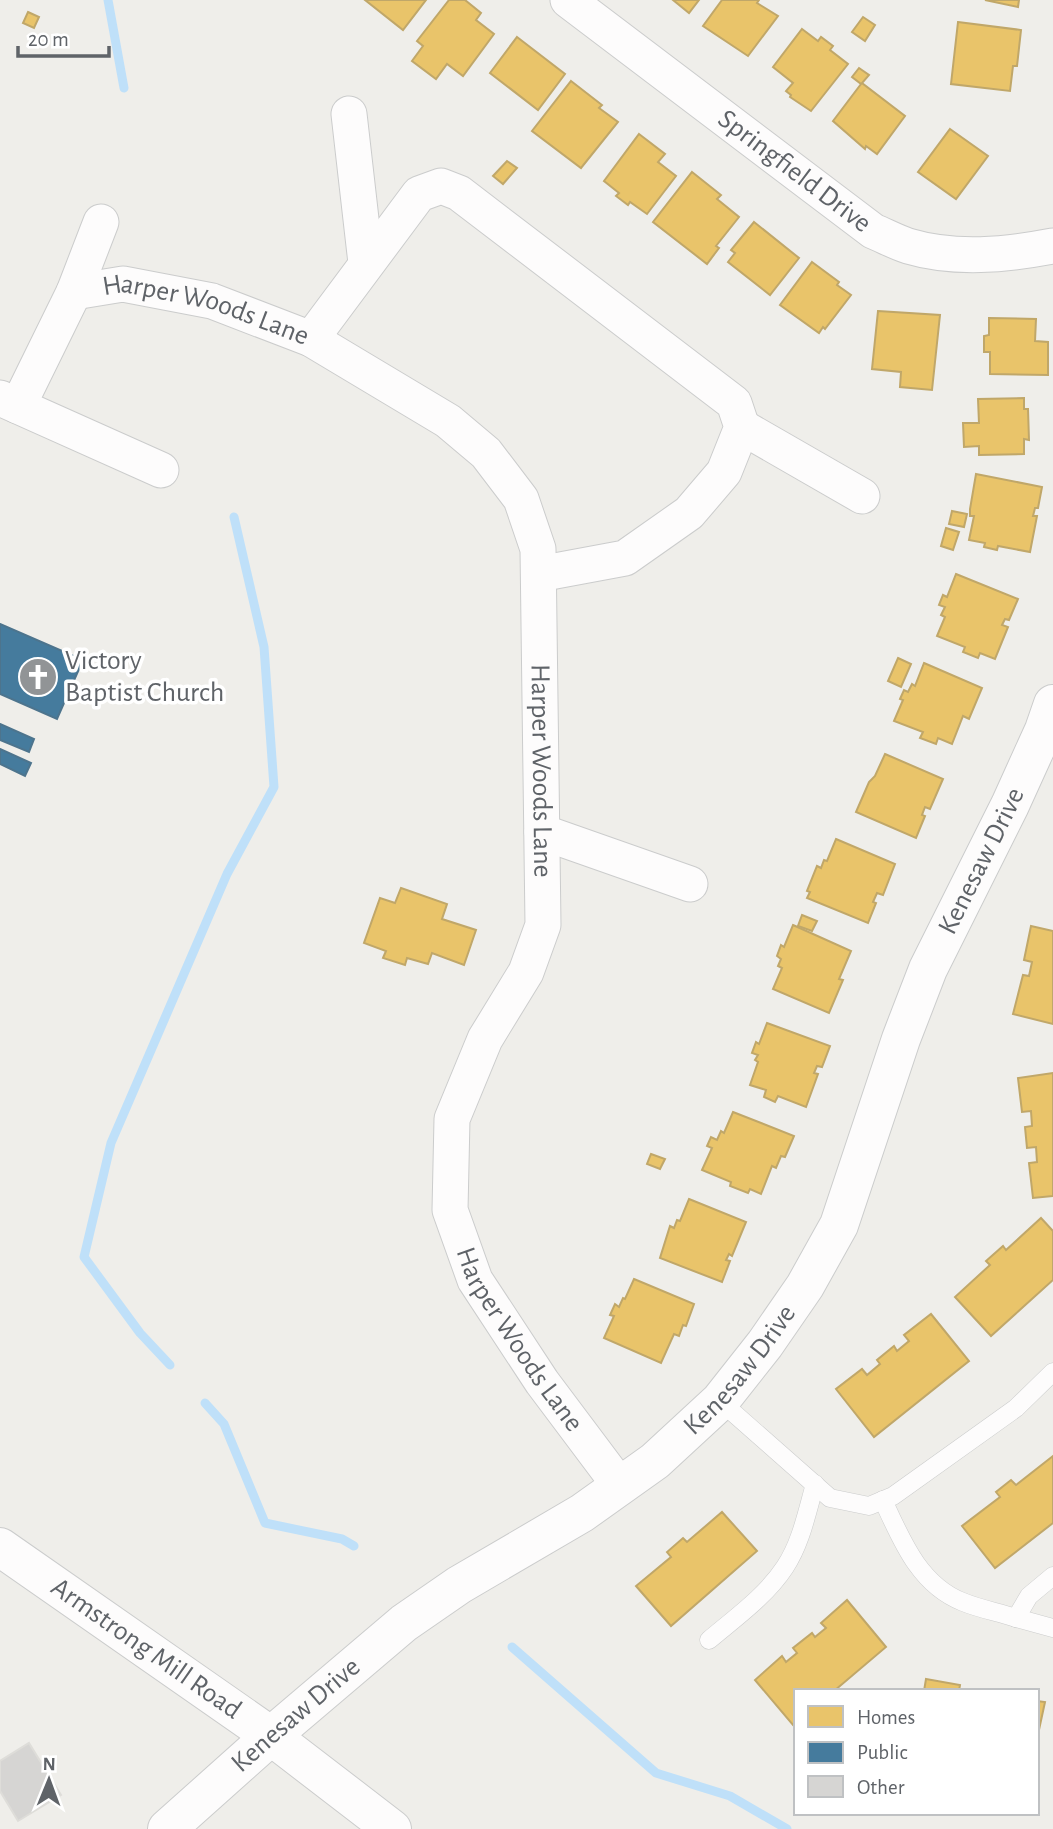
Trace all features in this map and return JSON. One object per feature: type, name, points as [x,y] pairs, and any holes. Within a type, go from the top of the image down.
[{"type":"street","name":"Springfield Drive","points":[[568,0],[873,231],[907,246],[945,254],[983,255],[1053,246]]},
{"type":"street","points":[[349,114],[366,263]]},
{"type":"street","points":[[311,339],[419,194],[441,186],[458,193],[734,403],[742,428],[724,472],[690,513],[625,558],[539,574]]},
{"type":"street","points":[[101,222],[74,292],[9,402],[160,470]]},
{"type":"street","name":"Harper Woods Lane","points":[[74,292],[123,284],[212,301],[311,339],[448,421],[486,453],[521,499],[538,549],[543,925],[526,972],[485,1039],[452,1119],[450,1210],[475,1280],[542,1382],[620,1486]]},
{"type":"street","points":[[742,428],[862,496]]},
{"type":"street","name":"Kenesaw Drive","points":[[167,1829],[404,1623],[459,1585],[582,1513],[655,1461],[719,1401],[765,1344],[805,1286],[839,1225],[901,1039],[928,969],[1010,805],[1053,704]]},
{"type":"street","points":[[542,832],[690,884]]},
{"type":"street","name":"Armstrong Mill Road","points":[[0,1548],[271,1736],[392,1829]]},
{"type":"lane","points":[[719,1401],[830,1498],[869,1506],[893,1496],[1016,1408],[1053,1372]]},
{"type":"lane","points":[[709,1640],[768,1588],[785,1567],[800,1536],[815,1484]]},
{"type":"lane","points":[[883,1500],[906,1550],[930,1581],[960,1601],[1053,1628]]},
{"type":"lane","points":[[1016,1618],[1029,1596],[1053,1576]]},
{"type":"building: Homes","points":[[365,0],[426,0],[403,30]]},
{"type":"building: Homes","points":[[449,0],[465,0],[481,13],[476,20],[494,34],[463,76],[447,64],[436,79],[412,61],[423,46],[417,41]]},
{"type":"building: Homes","points":[[673,0],[699,0],[689,13]]},
{"type":"building: Homes","points":[[722,0],[759,0],[757,3],[778,16],[748,56],[703,26]]},
{"type":"building: Homes","points":[[985,0],[1019,0],[1018,7]]},
{"type":"building: Homes","points":[[28,12],[39,17],[34,28],[23,23]]},
{"type":"building: Homes","points":[[863,17],[875,25],[865,41],[852,32]]},
{"type":"building: Homes","points":[[958,22],[1021,30],[1017,66],[1013,66],[1010,91],[951,84]]},
{"type":"building: Homes","points":[[802,29],[818,41],[821,37],[833,46],[830,50],[848,64],[811,111],[790,97],[786,91],[793,83],[773,67]]},
{"type":"building: Homes","points":[[517,37],[565,74],[538,110],[490,73]]},
{"type":"building: Homes","points":[[859,68],[869,75],[862,83],[905,116],[877,154],[866,146],[865,149],[833,121],[861,84],[852,77]]},
{"type":"building: Homes","points":[[571,81],[602,105],[599,108],[618,122],[581,168],[532,131]]},
{"type":"building: Homes","points":[[950,129],[988,156],[956,199],[918,172]]},
{"type":"building: Homes","points":[[639,134],[665,154],[658,162],[676,176],[647,214],[616,196],[619,193],[604,181]]},
{"type":"building: Homes","points":[[507,161],[517,168],[503,184],[493,176]]},
{"type":"building: Homes","points":[[692,172],[721,195],[717,199],[739,217],[716,246],[719,248],[707,264],[653,222]]},
{"type":"building: Homes","points":[[754,222],[799,258],[770,295],[728,262],[735,253],[731,250]]},
{"type":"building: Homes","points":[[812,262],[839,282],[837,285],[851,295],[819,333],[780,305]]},
{"type":"building: Homes","points":[[878,311],[940,315],[932,390],[900,387],[901,372],[872,369]]},
{"type":"building: Homes","points":[[989,318],[1036,319],[1035,341],[1048,342],[1048,375],[990,374],[990,352],[984,352],[984,336],[989,335]]},
{"type":"building: Homes","points":[[1024,398],[1024,409],[1028,409],[1029,440],[1024,439],[1024,454],[979,455],[979,446],[964,447],[963,423],[979,423],[978,399]]},
{"type":"building: Homes","points":[[976,474],[1042,487],[1038,508],[1035,508],[1033,516],[1037,516],[1030,552],[998,546],[997,550],[984,547],[985,543],[969,540],[974,516],[970,516],[970,509]]},
{"type":"building: Homes","points":[[952,511],[967,514],[964,527],[949,524]]},
{"type":"building: Homes","points":[[946,528],[959,532],[953,550],[941,546]]},
{"type":"building: Homes","points":[[956,574],[1018,599],[1009,620],[1005,619],[1002,625],[1008,627],[995,659],[980,653],[978,658],[963,652],[965,647],[937,636],[945,617],[941,615],[945,607],[939,605],[943,595],[947,597]]},
{"type":"building: Homes","points":[[898,658],[911,664],[901,687],[888,681]]},
{"type":"building: Homes","points":[[924,663],[982,688],[969,719],[963,716],[952,744],[938,738],[936,744],[920,738],[923,732],[894,721],[903,700],[900,699],[904,690],[908,692],[912,684],[915,686]]},
{"type":"building: Homes","points":[[885,754],[943,779],[930,809],[925,807],[922,815],[925,816],[916,838],[856,812]]},
{"type":"building: Homes","points":[[836,839],[895,864],[883,895],[877,893],[868,923],[807,898],[817,866],[821,868],[824,860],[827,861]]},
{"type":"building: Homes","points":[[401,888],[447,904],[442,919],[476,930],[464,965],[432,953],[428,964],[407,958],[405,965],[383,958],[386,951],[364,943],[380,898],[395,903]]},
{"type":"building: Homes","points":[[802,915],[817,921],[812,931],[798,926]]},
{"type":"building: Homes","points":[[793,925],[851,951],[839,979],[843,980],[829,1013],[773,989],[782,968],[778,966],[781,959],[777,956]]},
{"type":"building: Homes","points":[[1031,926],[1053,931],[1053,1024],[1013,1014],[1023,975],[1029,976],[1032,962],[1024,960]]},
{"type":"building: Homes","points":[[767,1023],[830,1046],[822,1067],[817,1066],[814,1073],[818,1074],[806,1107],[778,1096],[775,1102],[764,1097],[766,1090],[750,1085],[758,1062],[755,1060],[758,1055],[752,1053],[756,1042],[759,1044]]},
{"type":"building: Homes","points":[[1053,1073],[1053,1196],[1033,1198],[1029,1163],[1037,1162],[1036,1147],[1027,1148],[1025,1127],[1032,1126],[1031,1111],[1022,1112],[1018,1078]]},
{"type":"building: Homes","points":[[733,1112],[794,1136],[785,1157],[781,1156],[776,1168],[772,1166],[761,1194],[750,1189],[748,1193],[730,1186],[731,1182],[702,1170],[712,1148],[707,1146],[711,1137],[717,1140],[721,1131],[724,1133]]},
{"type":"building: Homes","points":[[651,1154],[665,1159],[660,1169],[647,1164]]},
{"type":"building: Homes","points":[[689,1199],[746,1222],[732,1256],[729,1254],[726,1260],[730,1261],[722,1282],[660,1258],[670,1226],[674,1228],[677,1220],[680,1221]]},
{"type":"building: Homes","points":[[1041,1218],[1053,1231],[1053,1280],[991,1336],[955,1297],[990,1265],[986,1261],[1003,1246],[1006,1250]]},
{"type":"building: Homes","points":[[634,1279],[694,1304],[686,1326],[683,1325],[679,1336],[674,1334],[661,1363],[604,1338],[614,1316],[610,1315],[615,1304],[619,1307]]},
{"type":"building: Homes","points":[[931,1314],[969,1361],[874,1437],[836,1389],[862,1369],[867,1375],[880,1364],[877,1360],[894,1346],[897,1351],[909,1341],[904,1335]]},
{"type":"building: Homes","points":[[1053,1456],[1053,1523],[995,1568],[962,1526],[1000,1497],[996,1492],[1011,1480],[1016,1485]]},
{"type":"building: Homes","points":[[722,1512],[757,1551],[671,1626],[636,1586],[671,1557],[667,1552],[683,1538],[687,1542]]},
{"type":"building: Homes","points":[[847,1600],[886,1647],[836,1689],[794,1689],[793,1725],[755,1680],[782,1656],[786,1662],[797,1653],[793,1648],[812,1633],[815,1637],[826,1628],[821,1623]]},
{"type":"building: Homes","points":[[926,1679],[960,1685],[959,1689],[924,1689]]},
{"type":"building: Homes","points":[[1039,1701],[1045,1702],[1039,1730]]},
{"type":"building: Public","name":"Victory Baptist Church","points":[[0,624],[83,660],[57,719],[0,694]]},
{"type":"building: Public","points":[[0,724],[34,739],[29,752],[0,740]]},
{"type":"building: Public","points":[[0,749],[31,763],[25,776],[0,764]]},
{"type":"building: Other","points":[[29,1743],[61,1795],[18,1821],[0,1791],[0,1761]]},
{"type":"waterway","points":[[108,0],[124,88]]},
{"type":"waterway","points":[[170,1365],[140,1333],[84,1257],[111,1143],[227,874],[274,787],[264,647],[234,517]]},
{"type":"waterway","points":[[205,1403],[224,1424],[265,1523],[342,1539],[354,1546]]},
{"type":"waterway","points":[[512,1647],[656,1773],[730,1796],[787,1829]]},
{"type":"place","name":"Victory Baptist Church","points":[[38,677]]}]
